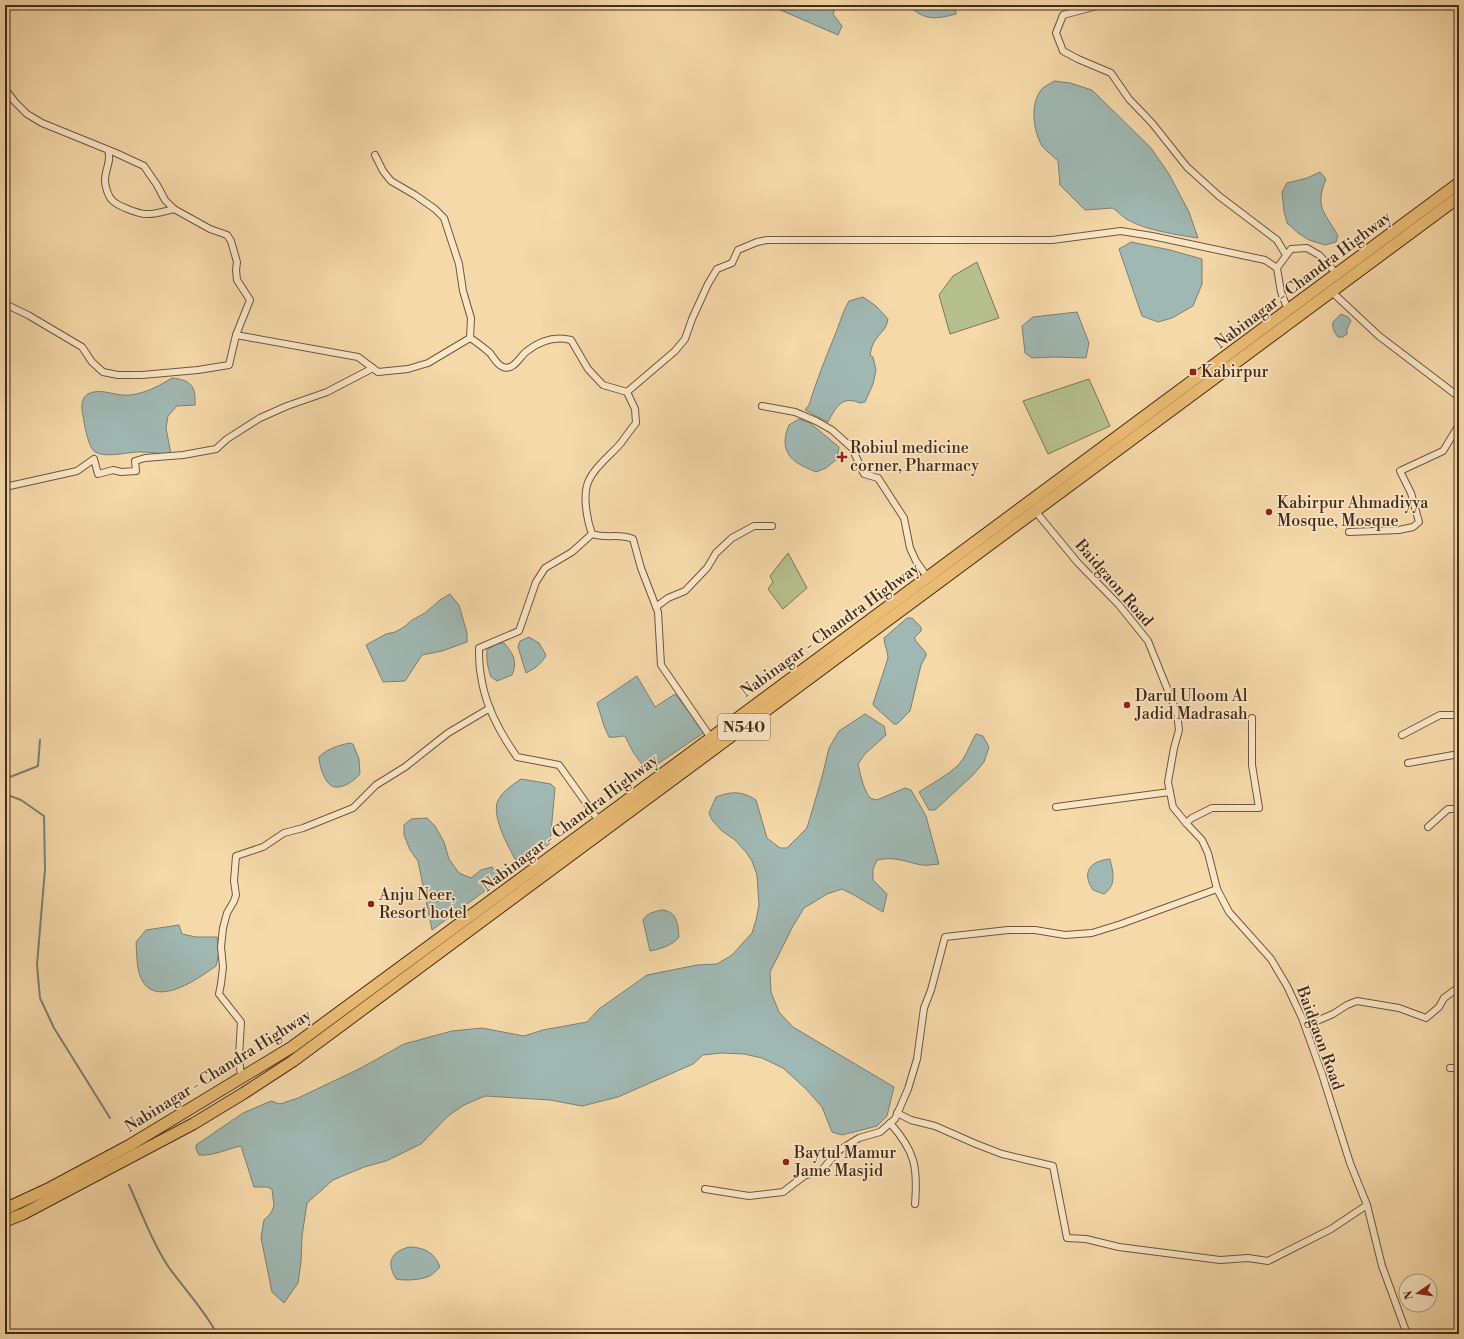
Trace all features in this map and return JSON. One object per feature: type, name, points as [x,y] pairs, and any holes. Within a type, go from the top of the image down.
[{"type":"highway","name":"Nabinagar - Chandra Highway","points":[[5,1209],[48,1189],[130,1145],[292,1047],[928,578],[1459,183]]},
{"type":"highway","name":"Nabinagar - Chandra Highway","points":[[5,1222],[23,1214],[193,1124],[293,1061],[933,586],[1036,512],[1459,196]]},
{"type":"street","points":[[1101,5],[1063,15],[1056,33],[1063,51],[1111,73],[1129,99],[1152,123],[1187,167],[1219,196],[1278,240],[1286,255]]},
{"type":"street","points":[[5,89],[27,114],[42,123],[144,166],[165,200],[174,209],[210,229],[228,235],[237,262],[236,270],[238,280],[250,300],[236,335],[229,365],[172,373],[142,375],[118,375],[103,372],[92,362],[82,347],[28,315],[5,304]]},
{"type":"street","points":[[108,150],[111,157],[105,173],[105,182],[113,202],[139,213],[147,214],[174,209]]},
{"type":"street","points":[[375,155],[383,171],[391,181],[430,205],[444,218],[459,264],[463,291],[471,318],[470,338]]},
{"type":"street","points":[[626,392],[663,363],[685,339],[692,319],[708,284],[717,269],[732,263],[738,250],[757,242],[767,240],[1052,240],[1121,231],[1152,236],[1265,260],[1277,268]]},
{"type":"street","points":[[1288,310],[1281,292],[1277,268],[1291,249],[1307,248],[1320,255],[1337,274]]},
{"type":"street","points":[[1332,292],[1379,336],[1459,397]]},
{"type":"street","points":[[236,335],[358,357],[378,372],[408,369],[428,363],[470,338]]},
{"type":"street","points":[[470,338],[503,367],[516,364],[527,351],[546,340],[561,337],[571,340],[588,369],[603,385],[626,392],[635,409],[636,423],[621,443],[599,465],[588,480],[586,496],[587,521],[592,534]]},
{"type":"street","points":[[5,487],[77,471],[94,458],[98,474],[112,470],[120,472],[136,471],[135,461],[183,455],[216,448],[227,439],[260,418],[287,406],[327,392],[373,368]]},
{"type":"street","points":[[762,406],[795,412],[816,421],[832,430],[852,448],[864,474],[878,478],[904,518],[910,548],[916,562],[928,578]]},
{"type":"street","points":[[1349,532],[1413,528],[1419,522],[1411,493],[1400,471],[1443,451],[1456,428],[1459,427]]},
{"type":"street","name":"Baidgaon Road","points":[[1036,512],[1078,563],[1119,605],[1148,641],[1177,713],[1179,730],[1168,782],[1173,807],[1186,824],[1202,840],[1208,853],[1217,889],[1229,912],[1271,959],[1287,986],[1305,1026],[1350,1163],[1367,1205],[1382,1266],[1407,1334]]},
{"type":"street","points":[[656,607],[668,598],[685,591],[707,568],[716,553],[732,538],[754,526],[772,526]]},
{"type":"street","points":[[592,534],[598,536],[625,535],[633,539],[641,568],[658,612],[661,665],[711,738]]},
{"type":"street","points":[[592,534],[572,552],[544,568],[536,582],[519,631],[479,648],[480,675],[490,708],[505,740],[517,757],[559,765],[599,821]]},
{"type":"street","points":[[241,1078],[238,1056],[241,1022],[219,994],[223,967],[221,947],[223,928],[227,913],[236,895],[234,874],[236,856],[263,847],[284,833],[304,828],[353,808],[376,785],[405,767],[448,733],[490,708]]},
{"type":"street","points":[[1402,735],[1440,715],[1459,714]]},
{"type":"street","points":[[1186,824],[1192,818],[1212,808],[1259,808],[1252,765],[1252,718]]},
{"type":"street","points":[[1408,763],[1459,754]]},
{"type":"street","points":[[1056,807],[1170,792]]},
{"type":"street","points":[[1428,827],[1448,809],[1459,809]]},
{"type":"street","points":[[705,1189],[749,1196],[783,1192],[804,1176],[822,1170],[838,1151],[858,1138],[880,1132],[895,1119],[908,1089],[917,1059],[924,1008],[931,990],[945,938],[1008,930],[1035,930],[1065,935],[1092,933],[1217,889]]},
{"type":"street","points":[[1305,1026],[1333,1014],[1347,1005],[1357,1001],[1399,1008],[1426,1018],[1439,1007],[1444,998],[1459,987]]},
{"type":"street","points":[[1450,1068],[1459,1068]]},
{"type":"street","points":[[897,1113],[911,1120],[935,1126],[1002,1154],[1053,1166],[1067,1238],[1086,1239],[1118,1247],[1220,1260],[1248,1258],[1268,1261],[1331,1229],[1367,1205]]},
{"type":"street","points":[[890,1123],[902,1136],[910,1150],[914,1163],[916,1188],[915,1204]]},
{"type":"green space","points":[[977,262],[999,318],[950,334],[939,295],[953,276]]},
{"type":"green space","points":[[1089,379],[1110,426],[1048,454],[1023,401]]},
{"type":"green space","points":[[788,553],[807,588],[783,609],[768,589],[773,582],[770,576]]},
{"type":"water","points":[[769,5],[836,5],[833,14],[842,26],[838,35]]},
{"type":"water","points":[[907,5],[955,5],[956,14],[935,18],[924,16]]},
{"type":"water","points":[[1054,81],[1070,83],[1092,90],[1151,148],[1169,174],[1189,212],[1198,238],[1143,227],[1128,220],[1113,208],[1085,210],[1060,185],[1058,161],[1042,146],[1036,133],[1034,118],[1035,103],[1041,90]]},
{"type":"water","points":[[1320,172],[1326,179],[1321,197],[1321,203],[1325,215],[1338,236],[1336,242],[1325,245],[1309,240],[1287,223],[1282,192],[1287,183],[1307,178]]},
{"type":"water","points":[[1131,242],[1170,250],[1202,259],[1202,284],[1193,306],[1172,318],[1158,322],[1142,316],[1119,249]]},
{"type":"water","points":[[863,297],[876,306],[888,319],[884,329],[874,342],[870,355],[873,357],[876,370],[873,384],[865,402],[860,403],[849,400],[840,404],[828,422],[805,410],[809,405],[821,370],[849,301]]},
{"type":"water","points":[[1077,312],[1089,343],[1086,358],[1032,358],[1025,353],[1022,326],[1033,317]]},
{"type":"water","points":[[1341,314],[1348,317],[1351,321],[1347,329],[1347,334],[1343,337],[1338,337],[1334,330],[1333,322]]},
{"type":"water","points":[[172,378],[184,380],[191,385],[195,398],[195,405],[177,406],[168,416],[166,428],[171,454],[136,452],[109,455],[97,453],[93,450],[86,434],[82,409],[84,398],[88,394],[98,391],[120,395],[136,394],[152,389]]},
{"type":"water","points":[[799,419],[810,423],[839,447],[837,459],[826,468],[816,472],[800,465],[791,458],[788,453],[785,437],[789,425]]},
{"type":"water","points":[[450,594],[459,605],[467,633],[467,642],[442,651],[422,655],[405,681],[383,682],[366,645],[386,634],[395,632],[404,627]]},
{"type":"water","points":[[907,618],[912,618],[921,627],[921,631],[915,637],[915,640],[926,653],[926,656],[921,665],[910,711],[897,724],[894,724],[873,704],[888,658],[884,638]]},
{"type":"water","points":[[529,637],[539,643],[546,655],[540,664],[526,673],[518,647],[520,641]]},
{"type":"water","points":[[504,643],[514,658],[515,666],[512,675],[497,681],[491,677],[487,650],[496,644]]},
{"type":"water","points":[[637,676],[655,707],[675,694],[705,732],[647,771],[633,752],[625,736],[609,737],[597,703]]},
{"type":"water","points":[[865,714],[884,726],[886,735],[865,754],[858,764],[862,782],[870,798],[877,800],[905,788],[911,790],[926,816],[939,864],[924,865],[895,859],[877,860],[873,869],[873,880],[887,894],[883,912],[842,889],[827,894],[804,908],[793,926],[770,972],[771,992],[779,1012],[793,1027],[894,1087],[887,1116],[877,1126],[842,1135],[832,1132],[822,1107],[806,1089],[783,1068],[762,1058],[744,1054],[721,1053],[703,1055],[693,1064],[618,1097],[582,1106],[550,1100],[485,1096],[464,1105],[448,1116],[421,1144],[386,1161],[364,1167],[333,1180],[307,1203],[302,1236],[301,1262],[298,1283],[284,1303],[272,1292],[261,1238],[264,1220],[271,1213],[274,1206],[272,1189],[267,1187],[254,1187],[241,1146],[215,1153],[199,1155],[196,1145],[243,1113],[271,1101],[280,1104],[298,1098],[359,1069],[404,1044],[452,1031],[482,1028],[524,1036],[543,1030],[587,1022],[599,1009],[647,975],[697,965],[717,964],[732,955],[752,933],[759,905],[757,875],[752,861],[746,852],[712,820],[709,813],[716,797],[737,793],[746,795],[756,800],[767,838],[780,848],[787,848],[807,828],[829,748],[839,731]]},
{"type":"water","points":[[976,734],[983,736],[989,747],[984,762],[973,775],[935,810],[929,810],[919,792],[949,773],[959,764],[965,756]]},
{"type":"water","points":[[349,743],[353,744],[359,759],[360,774],[345,785],[338,787],[331,786],[323,775],[319,757],[332,748]]},
{"type":"water","points":[[521,779],[551,784],[555,788],[550,843],[527,863],[515,859],[502,832],[496,809],[497,803],[501,796]]},
{"type":"water","points":[[427,818],[435,826],[444,842],[449,859],[459,873],[471,878],[481,870],[492,867],[499,875],[498,881],[432,930],[418,861],[410,850],[404,835],[404,825],[411,819]]},
{"type":"water","points":[[1110,859],[1113,878],[1111,887],[1104,894],[1093,890],[1089,884],[1088,873],[1090,868],[1097,862]]},
{"type":"water","points":[[661,910],[670,913],[676,919],[679,937],[669,945],[650,951],[643,920],[649,914]]},
{"type":"water","points":[[179,925],[182,934],[196,937],[217,937],[219,953],[216,966],[190,983],[179,988],[159,992],[150,989],[143,982],[139,973],[136,942],[146,930]]},
{"type":"water","points":[[409,1247],[419,1248],[428,1252],[435,1258],[440,1267],[430,1276],[413,1280],[396,1279],[391,1268],[392,1258],[398,1252]]},
{"type":"waterway","points":[[5,779],[38,766],[40,740]]},
{"type":"waterway","points":[[5,794],[21,800],[44,816],[45,869],[37,965],[40,998],[54,1028],[110,1118]]},
{"type":"waterway","points":[[129,1185],[162,1257],[194,1299],[217,1334]]},
{"type":"place","name":"Kabirpur","points":[[1193,372]]},
{"type":"place","name":"Robiul medicine corner, Pharmacy","points":[[842,457]]},
{"type":"place","name":"Kabirpur Ahmadiyya Mosque, Mosque","points":[[1269,512]]},
{"type":"place","name":"Darul Uloom Al Jadid Madrasah","points":[[1127,705]]},
{"type":"place","name":"Anju Neer, Resort hotel","points":[[371,904]]},
{"type":"place","name":"Baytul Mamur Jame Masjid","points":[[786,1162]]}]
